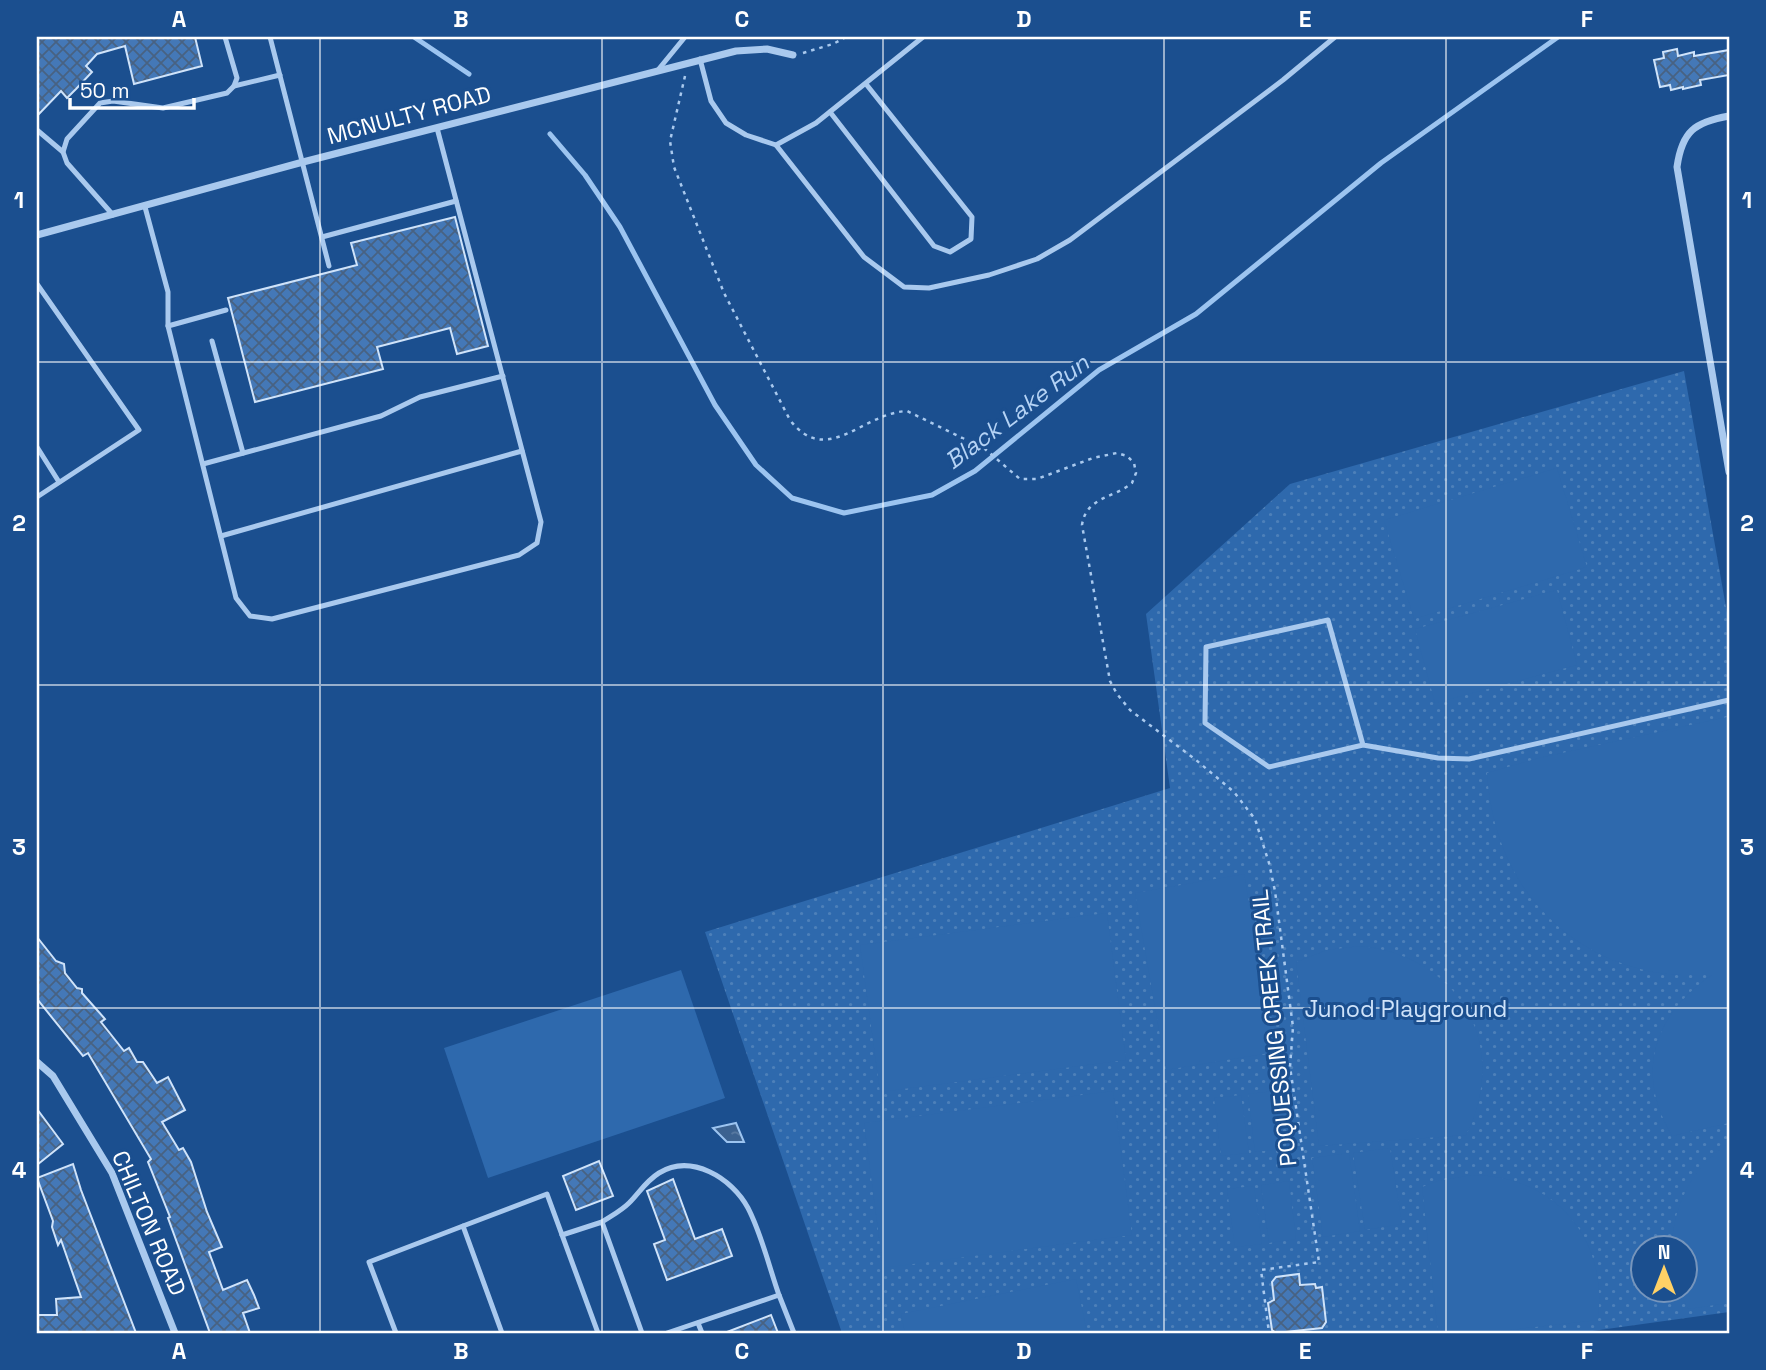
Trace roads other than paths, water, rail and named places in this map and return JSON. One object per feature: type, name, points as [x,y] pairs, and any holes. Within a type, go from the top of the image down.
[{"type":"street","name":"MCNULTY ROAD","points":[[37,235],[303,162],[700,59],[749,49],[793,55]]},
{"type":"street","points":[[1729,116],[1704,120],[1693,128],[1680,151],[1677,167],[1729,472]]},
{"type":"street","name":"CHILTON ROAD","points":[[37,1062],[53,1076],[112,1173],[175,1333]]},
{"type":"lane","points":[[63,152],[66,139],[100,103],[113,101],[163,108],[227,93],[237,78],[225,37]]},
{"type":"lane","points":[[270,37],[329,266]]},
{"type":"lane","points":[[658,70],[685,37]]},
{"type":"lane","points":[[776,145],[816,123],[923,37]]},
{"type":"lane","points":[[700,59],[711,101],[726,124],[746,135],[776,145],[864,257],[904,287],[929,288],[989,275],[1037,259],[1070,240],[1283,80],[1335,37]]},
{"type":"lane","points":[[234,86],[280,75]]},
{"type":"lane","points":[[830,112],[934,246],[950,252],[962,247],[971,239],[972,217],[866,84]]},
{"type":"lane","points":[[145,207],[168,292],[168,326],[236,598],[250,616],[272,619],[519,555],[537,543],[541,522],[437,128]]},
{"type":"lane","points":[[37,130],[63,152],[67,163],[113,215]]},
{"type":"lane","points":[[322,237],[456,201]]},
{"type":"lane","points":[[37,284],[139,430],[37,497]]},
{"type":"lane","points":[[168,326],[226,310]]},
{"type":"lane","points":[[212,341],[243,453]]},
{"type":"lane","points":[[203,464],[381,416],[420,397],[503,376]]},
{"type":"lane","points":[[37,447],[59,482]]},
{"type":"lane","points":[[221,536],[522,451]]},
{"type":"lane","points":[[1363,745],[1328,620],[1206,647],[1205,723],[1269,767],[1363,745],[1438,758],[1469,759],[1729,700]]},
{"type":"lane","points":[[562,1235],[602,1222],[628,1204],[640,1188],[659,1172],[678,1165],[702,1167],[727,1183],[747,1206],[794,1333]]},
{"type":"lane","points":[[396,1333],[369,1262],[547,1194],[598,1333]]},
{"type":"lane","points":[[602,1222],[642,1333]]},
{"type":"lane","points":[[463,1226],[502,1333]]},
{"type":"lane","points":[[667,1333],[779,1295]]},
{"type":"lane","points":[[698,1323],[702,1333]]},
{"type":"water","points":[[736,1123],[744,1142],[727,1142],[713,1128]]},
{"type":"waterway","name":"Black Lake Run","points":[[414,37],[469,74]]},
{"type":"waterway","name":"Black Lake Run","points":[[550,134],[585,175],[620,227],[715,405],[756,465],[792,498],[844,513],[932,495],[975,471],[1099,370],[1196,314],[1381,163],[1558,37]]},
{"type":"park label","name":"Junod Playground","points":[[1406,1009]]}]
